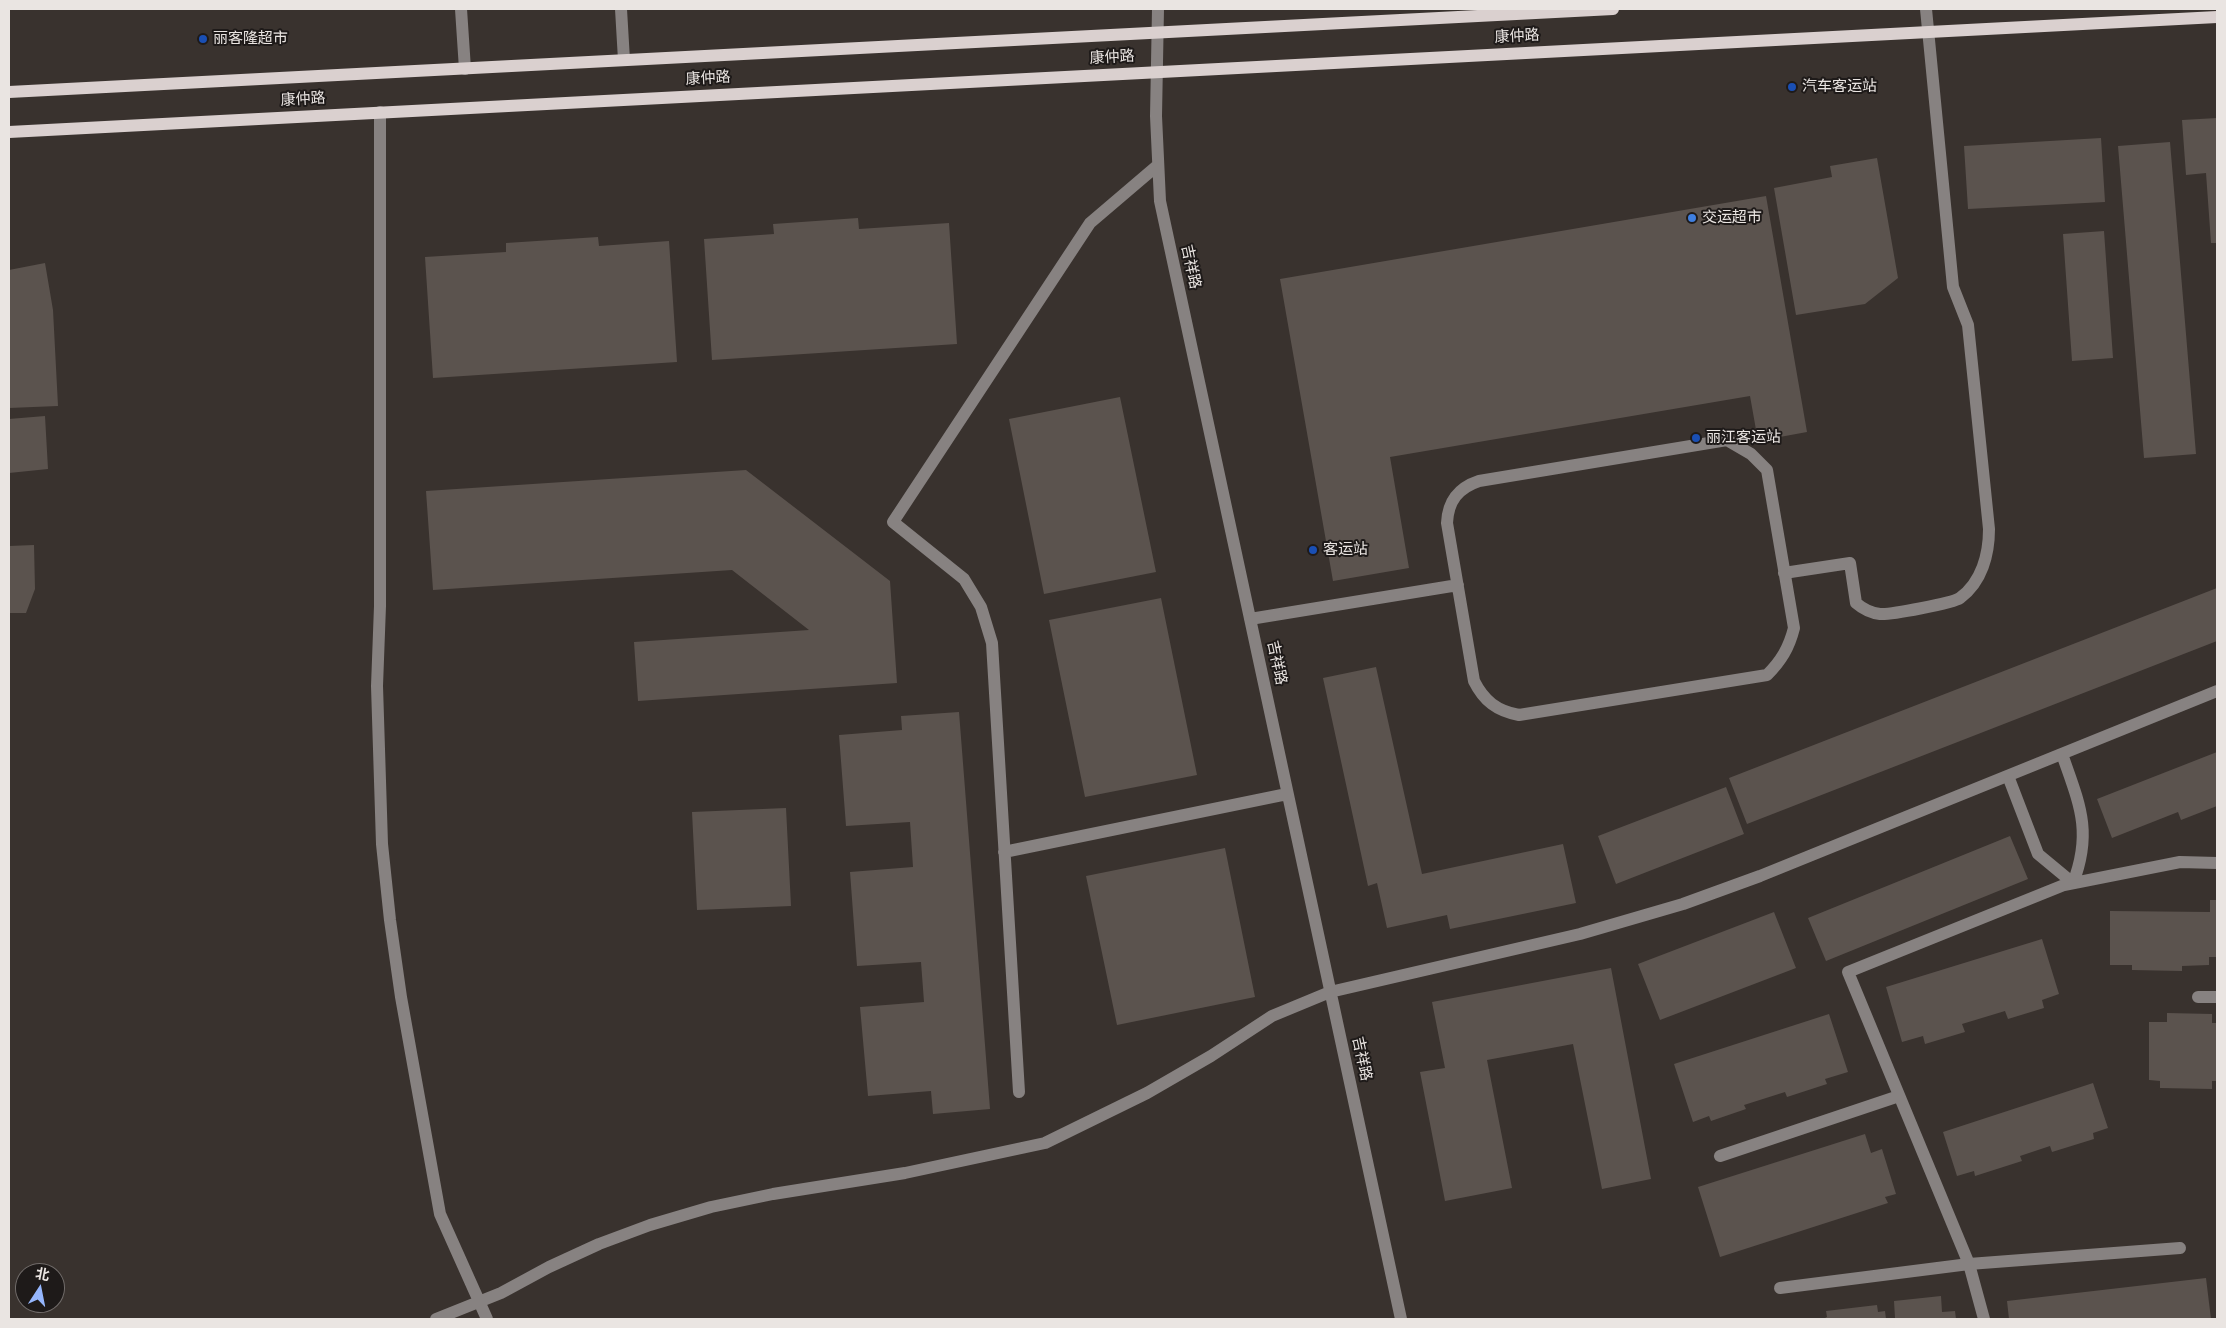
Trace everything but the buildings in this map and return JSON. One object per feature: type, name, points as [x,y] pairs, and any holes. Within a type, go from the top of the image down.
[{"type":"main road","name":"康仲路","points":[[9,92],[1613,9]]},
{"type":"main road","name":"康仲路","points":[[9,132],[2217,17]]},
{"type":"street","points":[[461,9],[465,69]]},
{"type":"street","points":[[621,9],[624,60]]},
{"type":"street","name":"吉祥路","points":[[1158,9],[1157,72],[1160,201],[1401,1319]]},
{"type":"street","points":[[1784,573],[1850,564],[1856,603],[1869,611],[1888,614],[1959,599],[1978,576],[1987,553],[1989,528],[1968,325],[1953,287],[1926,9]]},
{"type":"street","points":[[380,112],[380,606],[377,686],[382,844],[401,997],[440,1214],[480,1301],[486,1319]]},
{"type":"street","points":[[1018,1092],[992,643],[981,607],[964,579],[893,522],[1090,223],[1158,165]]},
{"type":"street","points":[[1727,440],[1751,454],[1766,470],[1794,628],[1787,650],[1778,664],[1767,675],[1519,715],[1495,708],[1485,699],[1474,681],[1458,585],[1447,523],[1448,513],[1454,497],[1470,484],[1727,440]]},
{"type":"street","points":[[1250,619],[1458,585]]},
{"type":"street","points":[[436,1319],[501,1293],[549,1267],[599,1244],[650,1225],[711,1207],[773,1194],[905,1173],[1046,1143],[1147,1093],[1211,1056],[1272,1016],[1330,992],[1580,934],[1683,904],[1760,876],[2217,692]]},
{"type":"street","points":[[2062,754],[2082,814],[2084,842],[2081,863],[2073,883]]},
{"type":"street","points":[[2008,776],[2038,854],[2073,883]]},
{"type":"street","points":[[1004,852],[1287,794]]},
{"type":"street","points":[[1984,1319],[1969,1264],[1848,972],[2073,883],[2180,862],[2217,862]]},
{"type":"street","points":[[2198,997],[2217,997]]},
{"type":"street","points":[[1720,1156],[1899,1096]]},
{"type":"street","points":[[1780,1288],[1969,1264],[2180,1248]]},
{"type":"place","name":"丽客隆超市","points":[[203,39]]},
{"type":"place","name":"汽车客运站","points":[[1792,87]]},
{"type":"place","name":"交运超市","points":[[1692,218]]},
{"type":"place","name":"丽江客运站","points":[[1696,438]]},
{"type":"place","name":"客运站","points":[[1313,550]]}]
